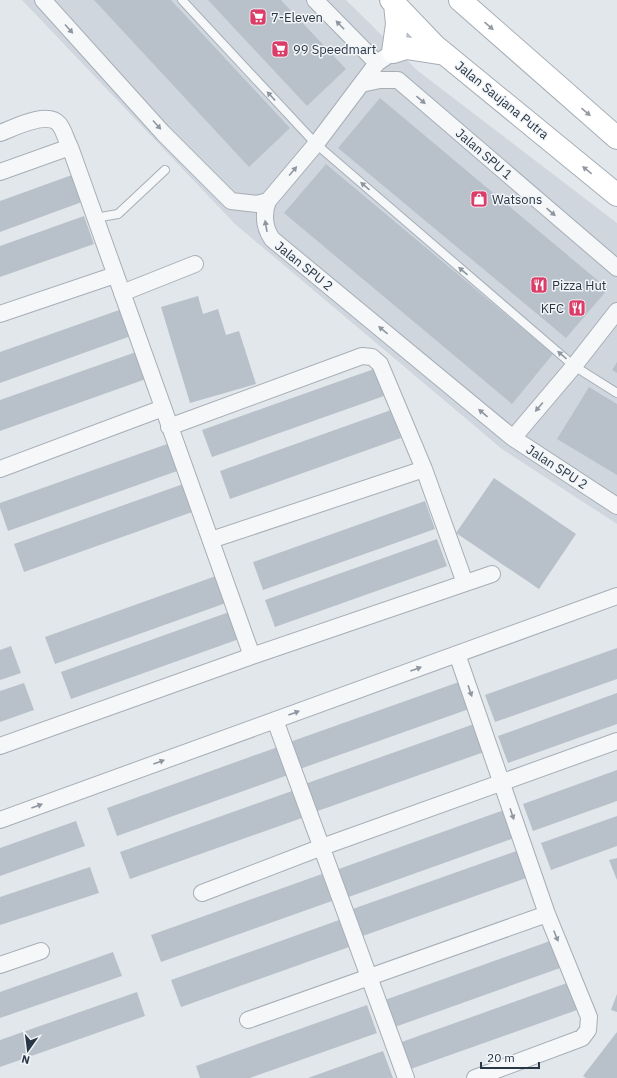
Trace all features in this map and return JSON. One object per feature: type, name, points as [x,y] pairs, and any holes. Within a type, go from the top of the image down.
[{"type":"main road","points":[[460,0],[617,138]]},
{"type":"main road","points":[[386,56],[397,24],[393,2]]},
{"type":"main road","name":"Jalan Saujana Putra","points":[[393,2],[435,46],[617,195]]},
{"type":"main road","points":[[386,56],[406,48],[445,54]]},
{"type":"street","points":[[43,0],[164,133],[231,201],[257,204],[268,201],[316,144],[361,84],[386,56]]},
{"type":"street","points":[[315,0],[386,56],[398,80],[380,80],[361,84]]},
{"type":"street","name":"Jalan SPU 1","points":[[398,80],[617,268]]},
{"type":"street","points":[[0,133],[43,118],[52,119],[59,124],[70,147],[252,656]]},
{"type":"street","points":[[0,172],[70,147]]},
{"type":"street","name":"Jalan SPU 2","points":[[268,201],[264,212],[266,231],[272,239],[513,438],[617,506]]},
{"type":"street","points":[[122,293],[195,264]]},
{"type":"street","points":[[0,314],[115,275]]},
{"type":"street","points":[[513,438],[574,366],[617,311]]},
{"type":"street","points":[[170,427],[362,356],[372,357],[380,364],[424,469],[465,583]]},
{"type":"street","points":[[0,469],[163,408]]},
{"type":"street","points":[[211,540],[424,469]]},
{"type":"street","points":[[0,746],[252,656],[492,574]]},
{"type":"street","points":[[0,820],[617,596]]},
{"type":"street","points":[[457,654],[547,914],[589,1017],[588,1030],[582,1038],[475,1078]]},
{"type":"street","points":[[275,720],[406,1078]]},
{"type":"street","points":[[202,893],[322,847],[617,741]]},
{"type":"street","points":[[248,1020],[547,914]]},
{"type":"street","points":[[0,965],[41,951]]},
{"type":"lane","points":[[182,0],[316,144],[574,366],[617,393]]},
{"type":"lane","points":[[95,218],[118,214],[165,170]]},
{"type":"shaded area","points":[[22,0],[346,0],[418,71],[617,223],[617,524],[502,449],[235,224]]},
{"type":"building","points":[[94,0],[171,0],[290,128],[249,167]]},
{"type":"building","points":[[208,0],[281,0],[346,69],[307,106]]},
{"type":"building","points":[[380,98],[608,289],[566,338],[338,148]]},
{"type":"building","points":[[326,164],[553,354],[512,404],[284,213]]},
{"type":"building","points":[[72,175],[82,202],[0,232],[0,201]]},
{"type":"building","points":[[84,216],[94,244],[0,277],[0,246]]},
{"type":"building","points":[[198,296],[203,314],[218,309],[226,335],[239,331],[256,384],[190,403],[161,307]]},
{"type":"building","points":[[122,309],[131,336],[0,383],[0,352]]},
{"type":"building","points":[[136,352],[146,379],[0,431],[0,400]]},
{"type":"building","points":[[617,362],[617,373],[612,370]]},
{"type":"building","points":[[374,369],[384,396],[212,457],[202,430]]},
{"type":"building","points":[[589,387],[617,404],[617,475],[557,439]]},
{"type":"building","points":[[391,410],[401,438],[230,499],[220,471]]},
{"type":"building","points":[[170,443],[180,470],[8,531],[0,508],[0,503]]},
{"type":"building","points":[[494,478],[576,534],[539,589],[456,533]]},
{"type":"building","points":[[186,483],[195,511],[24,572],[14,544]]},
{"type":"building","points":[[425,501],[435,529],[263,590],[253,562]]},
{"type":"building","points":[[437,539],[447,566],[275,627],[265,600]]},
{"type":"building","points":[[216,576],[226,603],[55,664],[45,637]]},
{"type":"building","points":[[232,611],[242,638],[71,699],[61,672]]},
{"type":"building","points":[[11,646],[21,673],[0,680],[0,650]]},
{"type":"building","points":[[617,648],[617,679],[495,722],[485,695]]},
{"type":"building","points":[[459,682],[469,709],[297,770],[287,743]]},
{"type":"building","points":[[24,683],[34,710],[0,722],[0,691]]},
{"type":"building","points":[[617,693],[617,724],[508,763],[498,736]]},
{"type":"building","points":[[474,724],[484,752],[312,813],[302,785]]},
{"type":"building","points":[[278,747],[288,775],[117,836],[107,808]]},
{"type":"building","points":[[617,770],[617,801],[533,831],[523,804]]},
{"type":"building","points":[[292,791],[302,818],[130,879],[120,852]]},
{"type":"building","points":[[504,810],[514,838],[343,899],[333,871]]},
{"type":"building","points":[[617,816],[617,846],[551,870],[541,843]]},
{"type":"building","points":[[76,821],[85,846],[0,876],[0,848]]},
{"type":"building","points":[[519,850],[529,877],[357,938],[347,911]]},
{"type":"building","points":[[617,858],[617,880],[609,860]]},
{"type":"building","points":[[90,867],[99,893],[0,925],[0,897]]},
{"type":"building","points":[[322,874],[332,901],[161,962],[151,935]]},
{"type":"building","points":[[342,919],[352,946],[181,1007],[171,980]]},
{"type":"building","points":[[553,940],[563,967],[392,1028],[382,1001]]},
{"type":"building","points":[[113,952],[122,976],[0,1018],[0,992]]},
{"type":"building","points":[[567,983],[577,1010],[405,1071],[396,1044]]},
{"type":"building","points":[[137,992],[145,1016],[0,1067],[0,1040]]},
{"type":"building","points":[[617,994],[617,1012],[611,1010]]},
{"type":"building","points":[[367,1005],[377,1033],[250,1078],[200,1078],[196,1066]]},
{"type":"building","points":[[617,1032],[617,1078],[586,1078],[583,1076]]},
{"type":"building","points":[[383,1051],[393,1078],[308,1078]]},
{"type":"place","name":"7-Eleven","points":[[258,17]]},
{"type":"place","name":"99 Speedmart","points":[[280,49]]},
{"type":"place","name":"Watsons","points":[[479,199]]},
{"type":"place","name":"Pizza Hut","points":[[539,285]]},
{"type":"place","name":"KFC","points":[[577,308]]}]
